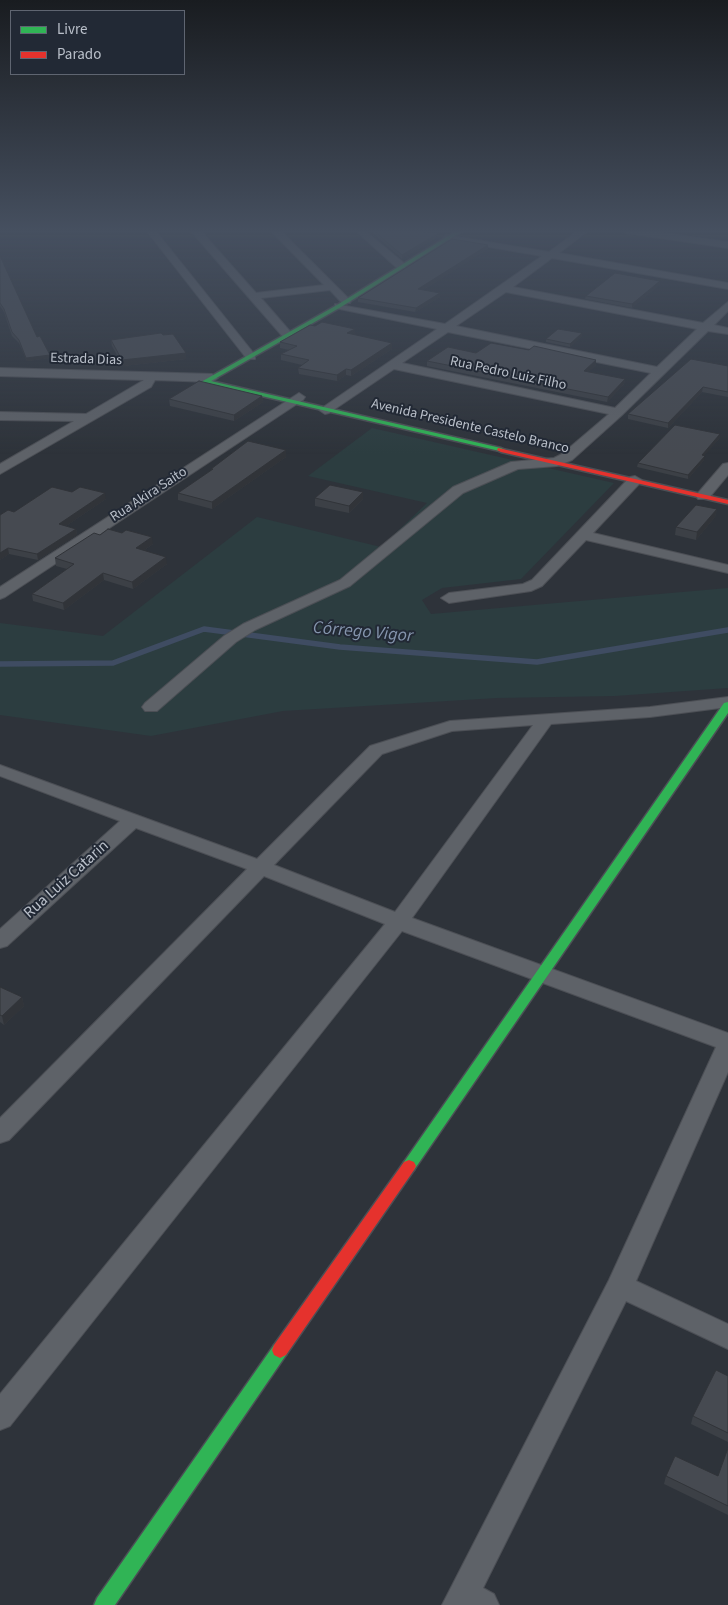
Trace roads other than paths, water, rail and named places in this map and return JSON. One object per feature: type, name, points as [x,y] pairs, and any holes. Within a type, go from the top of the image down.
[{"type":"street","points":[[210,305],[251,357]]},
{"type":"street","points":[[262,305],[288,336]]},
{"type":"street","points":[[209,380],[340,305]]},
{"type":"street","points":[[351,305],[446,327],[658,371]]},
{"type":"street","points":[[329,407],[480,305]]},
{"type":"street","points":[[589,305],[728,331]]},
{"type":"street","points":[[151,707],[230,639],[249,627],[345,583],[458,490],[516,465],[562,460],[618,412],[728,305]]},
{"type":"street","name":"Rua Pedro Luiz Filho","points":[[392,365],[618,412]]},
{"type":"street","name":"Estrada Dias","points":[[0,372],[209,380]]},
{"type":"street","points":[[3,466],[147,384],[151,377]]},
{"type":"street","name":"Avenida Presidente Castelo Branco","points":[[209,380],[562,460],[705,494],[728,502]]},
{"type":"street","name":"Rua Akira Saito","points":[[0,594],[295,400]]},
{"type":"street","points":[[0,416],[89,418]]},
{"type":"street","name":"Avenida Presidente Castelo Branco","points":[[562,460],[635,480],[705,494],[728,496]]},
{"type":"street","points":[[705,494],[728,467]]},
{"type":"street","points":[[449,598],[526,588],[537,583],[635,480]]},
{"type":"street","points":[[583,534],[728,569]]},
{"type":"street","points":[[0,1133],[376,750],[450,726],[650,712],[728,703]]},
{"type":"street","points":[[104,1605],[728,703]]},
{"type":"street","points":[[0,1416],[398,922],[547,718]]},
{"type":"street","points":[[1,772],[260,867],[398,922],[728,1042]]},
{"type":"street","name":"Rua Luiz Catarin","points":[[0,941],[133,820]]},
{"type":"street","points":[[468,1601],[620,1286],[728,1046]]},
{"type":"street","points":[[620,1286],[728,1336]]},
{"type":"waterway","name":"Córrego Vigor","points":[[0,664],[113,663],[204,629],[340,647],[537,662],[728,630]]}]
